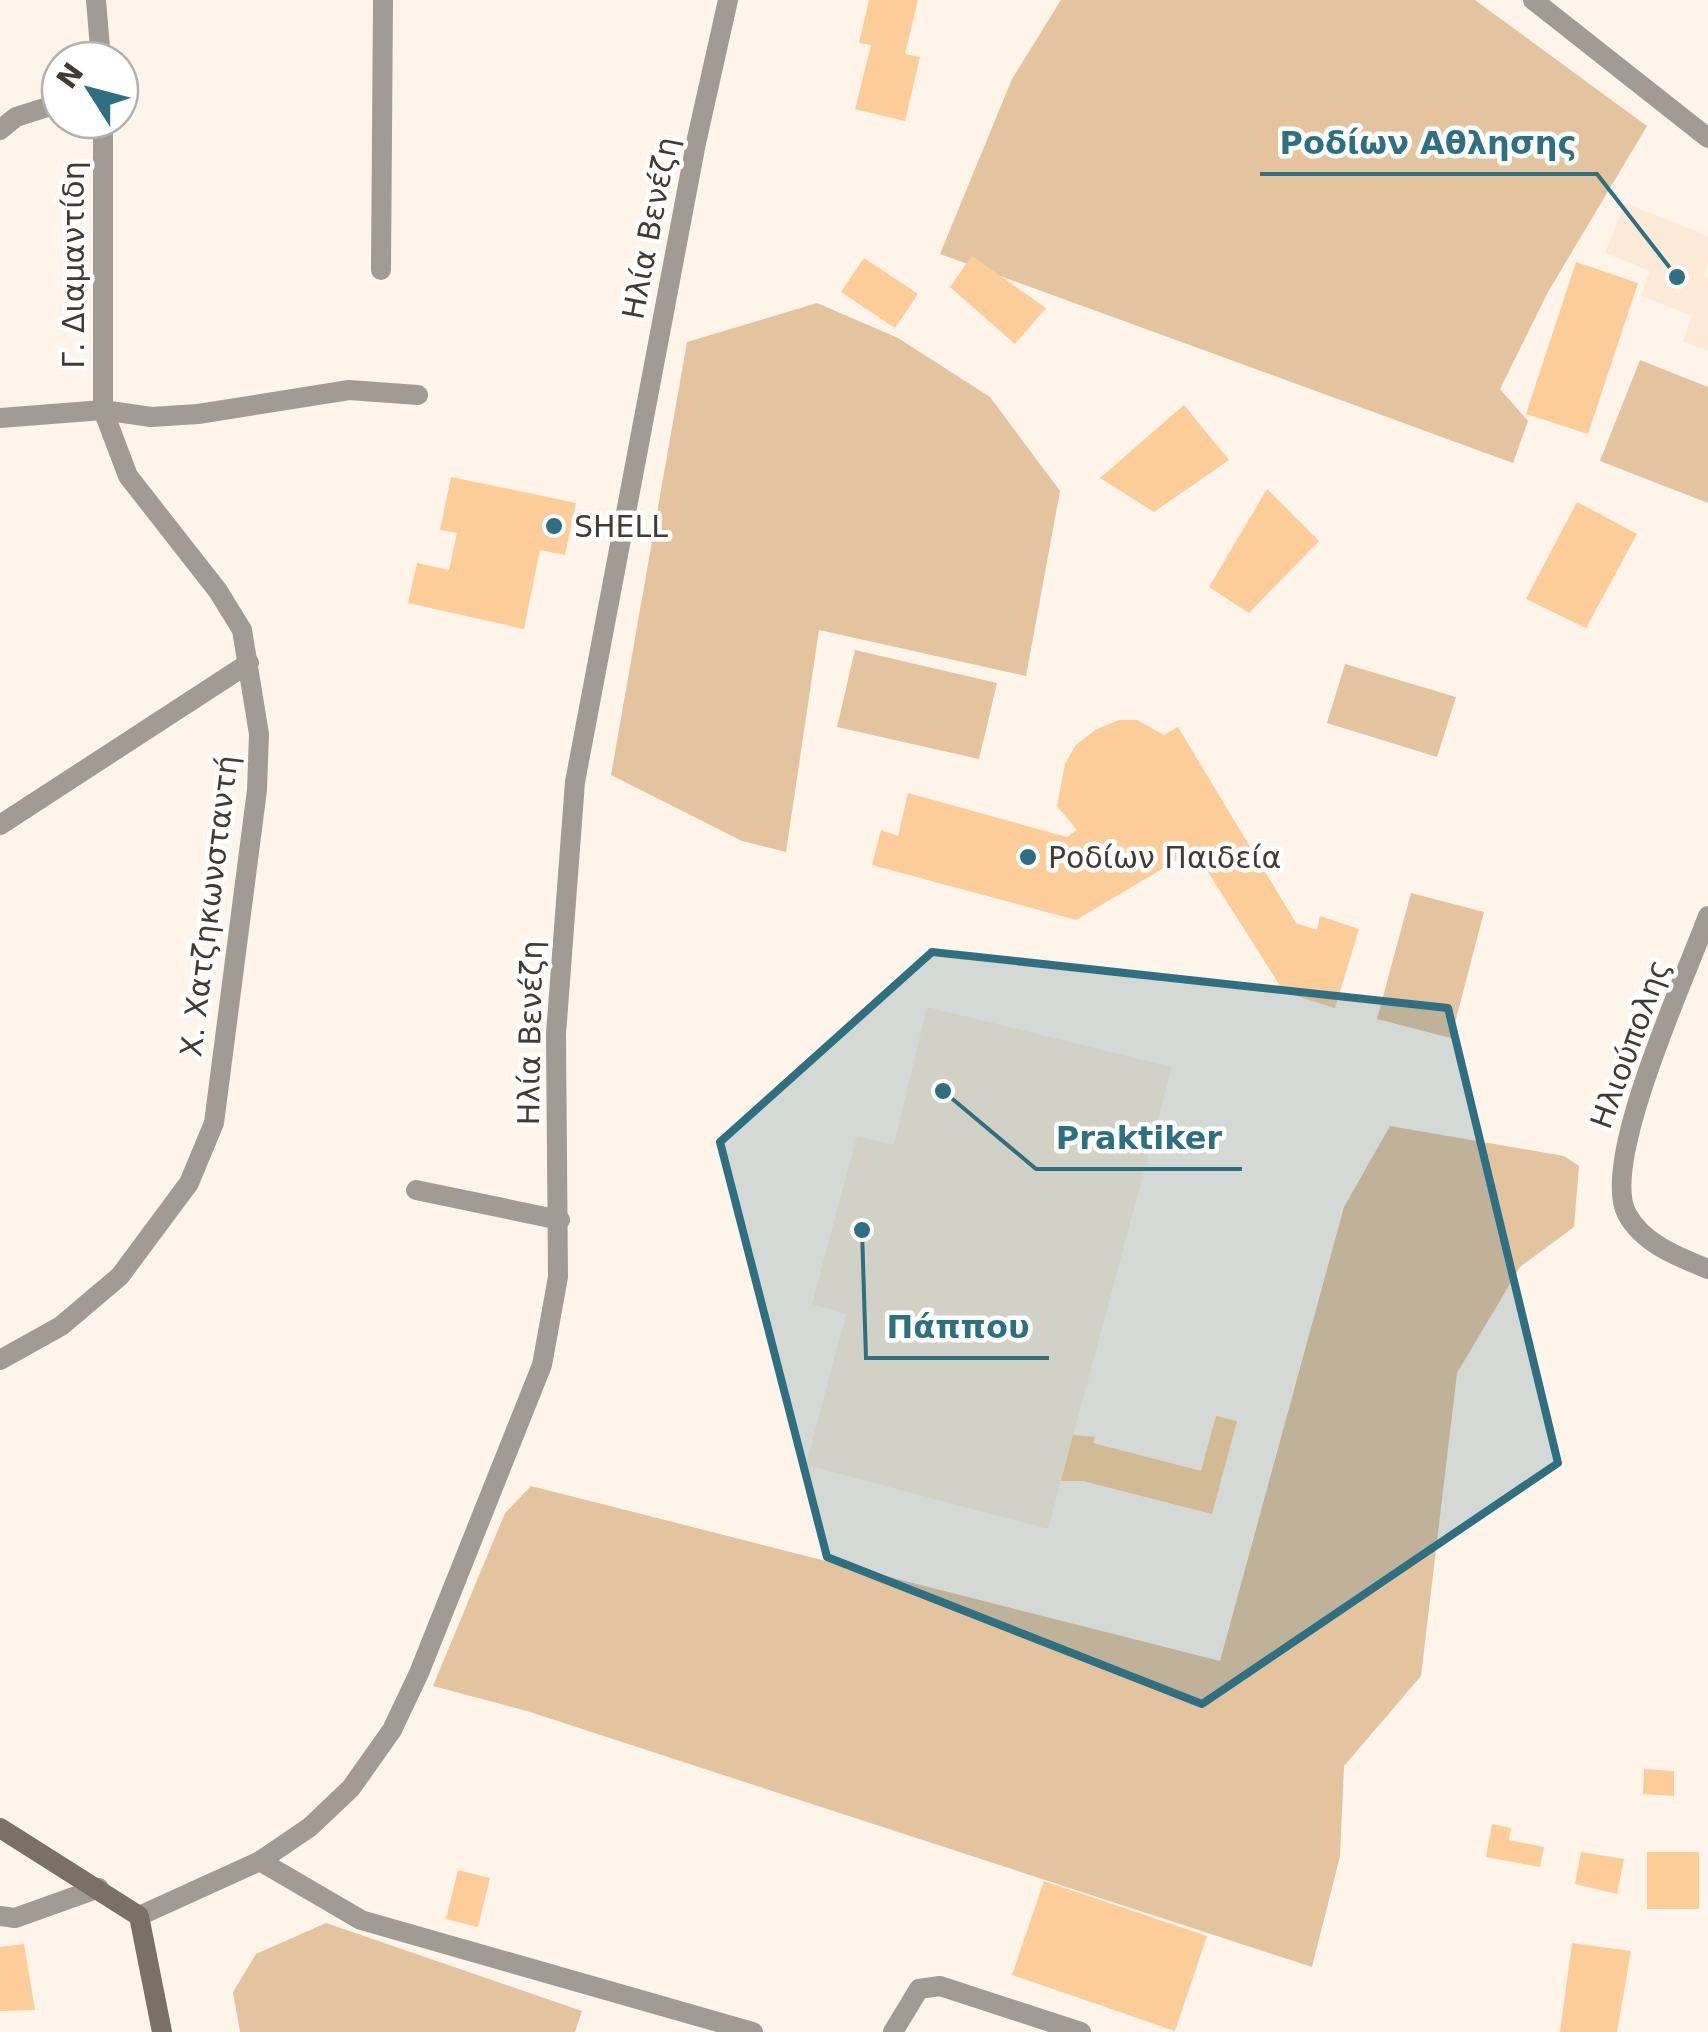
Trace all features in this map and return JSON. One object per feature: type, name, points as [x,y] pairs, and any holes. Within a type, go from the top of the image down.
[{"type":"main road","points":[[0,1828],[139,1916],[162,2032]]},
{"type":"street","points":[[96,0],[99,40]]},
{"type":"street","points":[[381,270],[383,0]]},
{"type":"street","name":"Ηλία Βενέζη","points":[[139,1916],[260,1861],[310,1827],[351,1788],[392,1730],[419,1674],[542,1365],[558,1277],[556,1034],[575,782],[696,143],[728,0]]},
{"type":"street","points":[[1533,0],[1708,138]]},
{"type":"street","points":[[0,130],[16,116],[40,109]]},
{"type":"street","name":"Γ. Διαμαντίδη","points":[[103,140],[103,410]]},
{"type":"street","points":[[0,418],[103,410],[166,416],[348,390],[418,395]]},
{"type":"street","name":"Χ. Χατζηκωνσταντή","points":[[0,1360],[61,1326],[120,1276],[189,1184],[214,1122],[257,790],[258,734],[242,630],[218,592],[128,476],[103,410]]},
{"type":"street","points":[[0,826],[249,662]]},
{"type":"street","name":"Ηλιούπολης","points":[[1708,916],[1635,1110],[1620,1182],[1626,1213],[1645,1237],[1708,1269]]},
{"type":"street","points":[[416,1190],[560,1220]]},
{"type":"street","points":[[260,1861],[361,1920],[753,2032]]},
{"type":"street","points":[[0,1916],[15,1918],[98,1888]]},
{"type":"street","points":[[893,2032],[918,1989],[940,1986],[1081,2032]]},
{"type":"highlighted area","points":[[932,952],[1448,1008],[1558,1463],[1202,1704],[827,1557],[720,1142]]},
{"type":"shaded area","points":[[1061,0],[1475,0],[1647,126],[1548,292],[1500,389],[1528,421],[1513,463],[940,254],[1012,79]]},
{"type":"shaded area","points":[[1625,203],[1708,236],[1708,263],[1703,276],[1708,278],[1708,351],[1683,341],[1692,316],[1641,296],[1650,271],[1605,253]]},
{"type":"shaded area","points":[[817,303],[898,338],[990,397],[1060,491],[1026,676],[819,630],[786,852],[742,841],[611,775],[687,342]]},
{"type":"shaded area","points":[[1640,360],[1708,387],[1708,503],[1600,461]]},
{"type":"shaded area","points":[[855,650],[997,683],[979,759],[837,727]]},
{"type":"shaded area","points":[[1345,664],[1456,697],[1437,757],[1327,723]]},
{"type":"shaded area","points":[[1411,893],[1484,912],[1451,1038],[1377,1019]]},
{"type":"shaded area","points":[[927,1007],[1172,1067],[1048,1529],[806,1465],[846,1314],[812,1304],[857,1136],[894,1145]]},
{"type":"shaded area","points":[[1390,1126],[1564,1156],[1579,1166],[1574,1227],[1520,1267],[1457,1373],[1421,1676],[1344,1766],[1340,1856],[1312,1967],[527,1711],[433,1686],[505,1513],[531,1486],[1220,1661],[1344,1207]]},
{"type":"shaded area","points":[[326,1923],[582,2011],[575,2032],[240,2032],[233,1992],[256,1954]]},
{"type":"building","points":[[869,0],[918,0],[905,54],[920,57],[905,121],[855,109],[871,45],[859,43]]},
{"type":"building","points":[[972,256],[1046,308],[1015,344],[950,287]]},
{"type":"building","points":[[864,258],[918,294],[895,328],[841,292]]},
{"type":"building","points":[[1576,262],[1638,283],[1588,434],[1526,414]]},
{"type":"building","points":[[1184,405],[1229,460],[1154,512],[1100,478]]},
{"type":"building","points":[[451,477],[576,503],[565,555],[540,550],[524,629],[408,603],[417,563],[449,570],[457,533],[440,530]]},
{"type":"building","points":[[1267,489],[1319,541],[1249,613],[1209,587]]},
{"type":"building","points":[[1577,502],[1637,534],[1586,628],[1526,599]]},
{"type":"building","name":"Ροδίων Παιδεία","points":[[1119,720],[1137,720],[1164,735],[1178,727],[1296,923],[1317,930],[1320,916],[1359,929],[1335,1008],[1284,992],[1194,850],[1076,920],[872,865],[881,830],[898,836],[908,793],[1067,837],[1077,830],[1057,806],[1065,764],[1076,745],[1095,730]]},
{"type":"building","points":[[1216,1416],[1237,1421],[1212,1514],[1083,1481],[1061,1481],[1073,1435],[1095,1437],[1093,1443],[1201,1471]]},
{"type":"building","points":[[1644,1769],[1674,1771],[1674,1796],[1643,1794]]},
{"type":"building","points":[[1492,1824],[1511,1828],[1509,1840],[1544,1847],[1540,1867],[1486,1857]]},
{"type":"building","points":[[1581,1852],[1624,1859],[1617,1894],[1575,1884]]},
{"type":"building","points":[[1647,1852],[1699,1852],[1699,1909],[1647,1909]]},
{"type":"building","points":[[458,1870],[490,1878],[478,1927],[446,1919]]},
{"type":"building","points":[[1044,1881],[1207,1936],[1175,2031],[1012,1975]]},
{"type":"building","points":[[1572,1943],[1631,1951],[1617,2032],[1560,2032]]},
{"type":"building","points":[[24,1944],[35,2010],[0,2011],[0,1947]]},
{"type":"place","name":"Ροδίων Αθλησης","points":[[1677,277]]},
{"type":"place","name":"SHELL","points":[[554,526]]},
{"type":"place","name":"Ροδίων Παιδεία","points":[[1028,857]]},
{"type":"place","name":"Praktiker","points":[[943,1091]]},
{"type":"place","name":"Πάππου","points":[[862,1230]]}]
